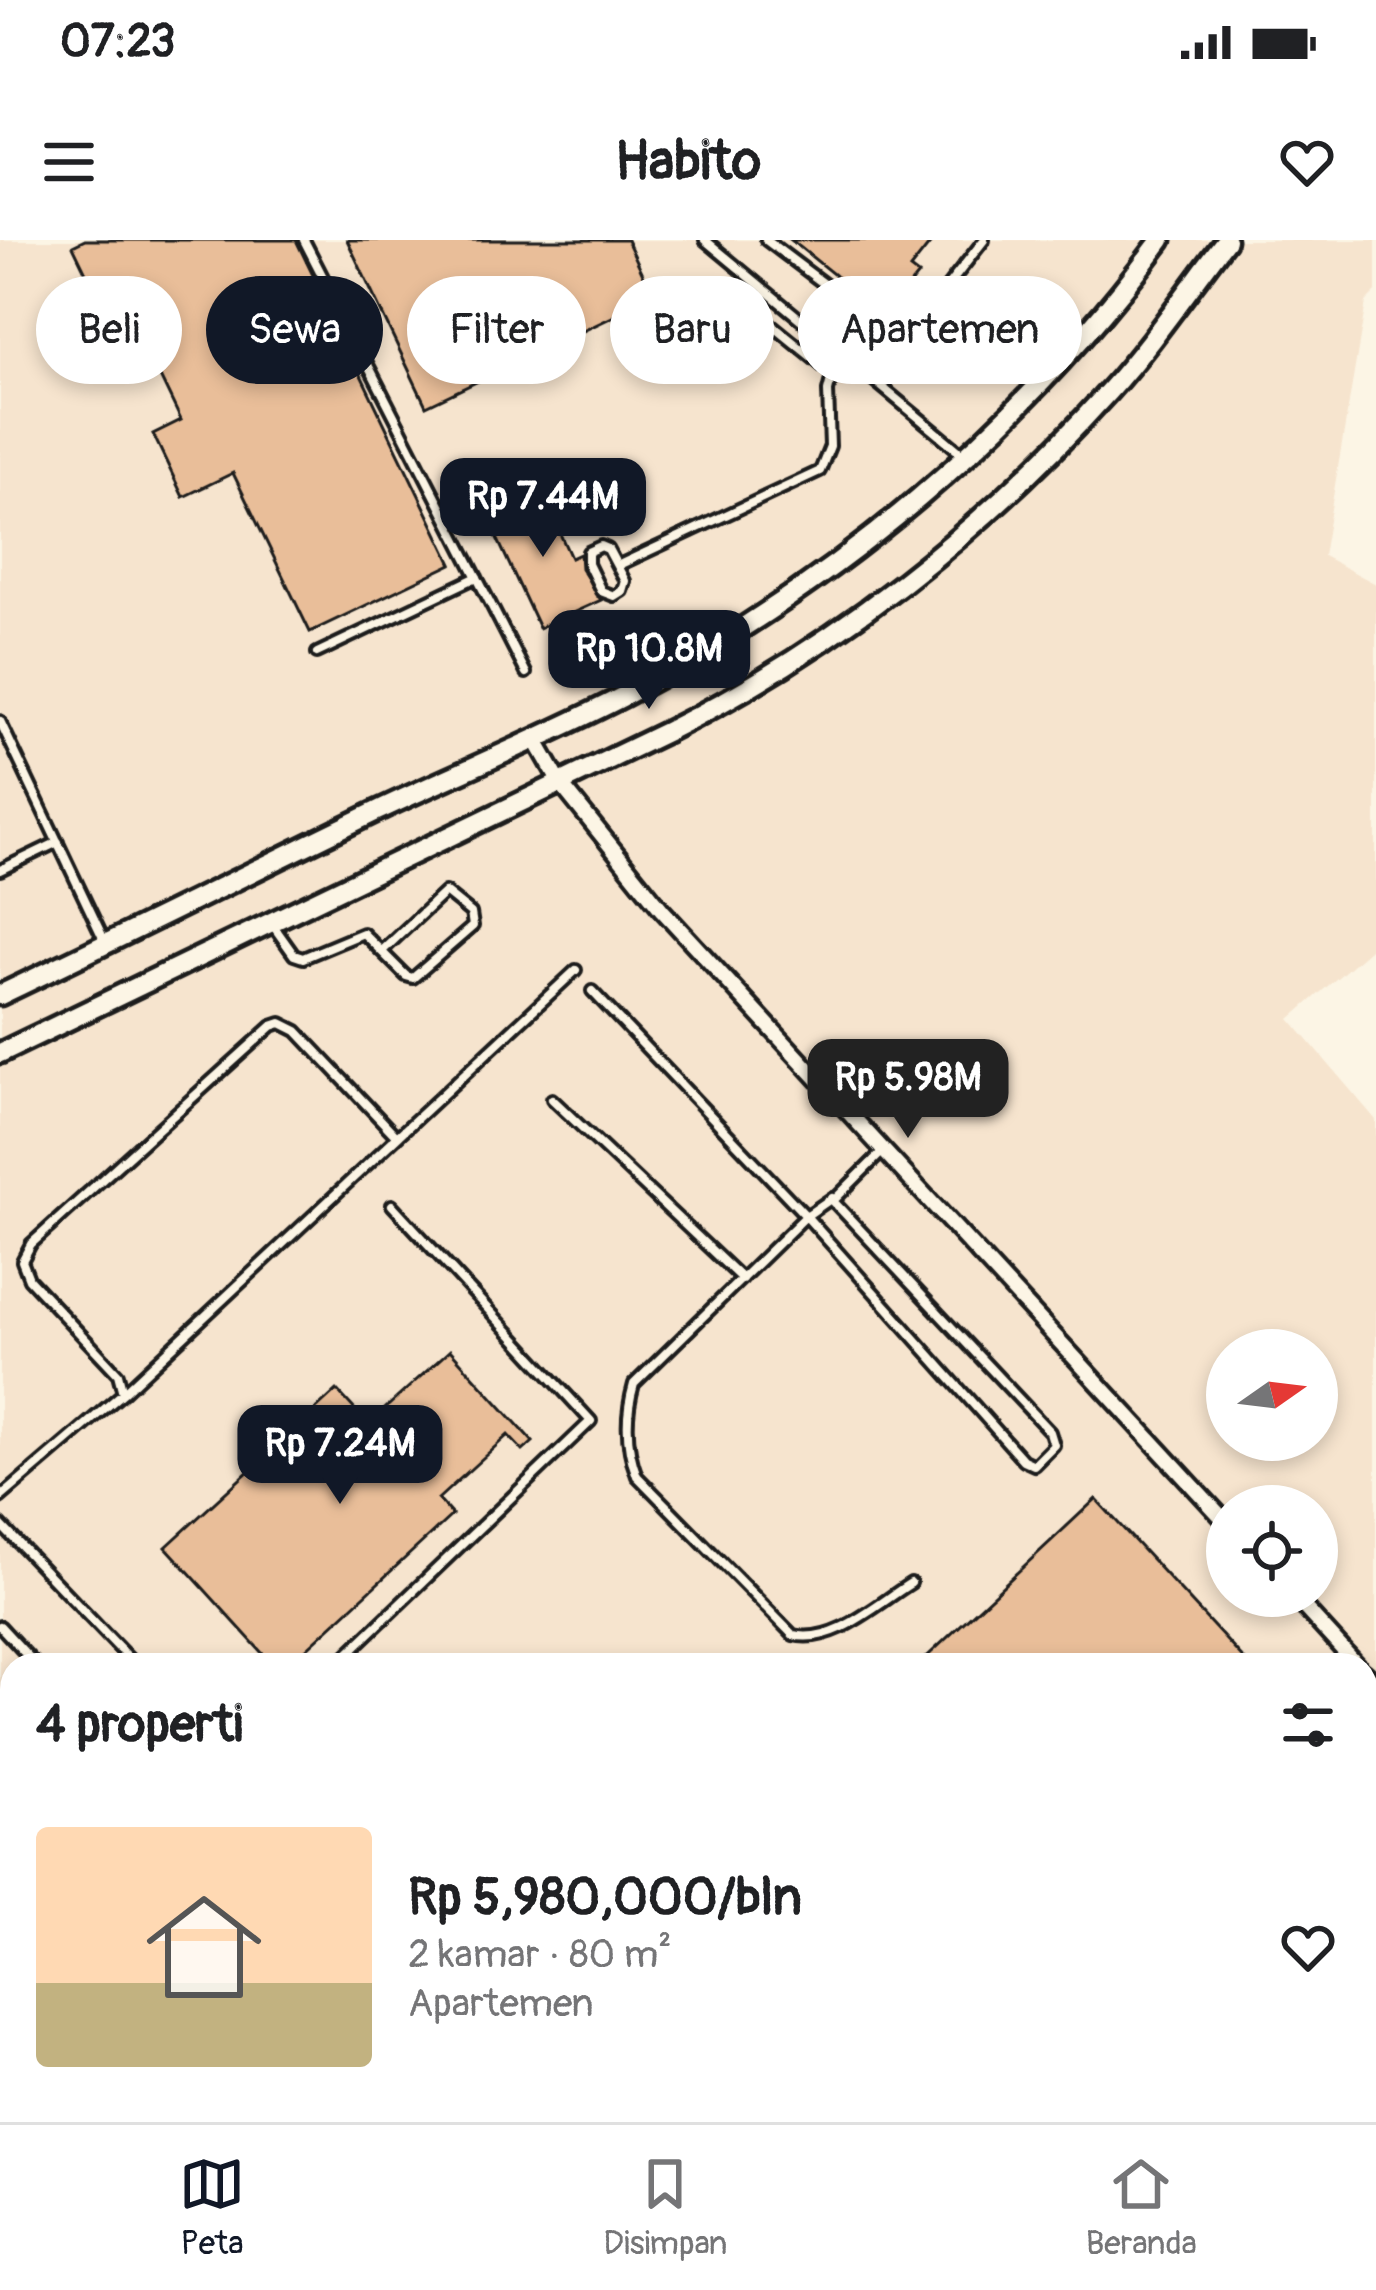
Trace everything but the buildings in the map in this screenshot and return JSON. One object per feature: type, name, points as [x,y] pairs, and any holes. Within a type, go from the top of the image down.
[{"type":"street","points":[[0,994],[627,694],[789,596],[967,458],[1082,339],[1161,240]]},
{"type":"street","points":[[0,1053],[742,691],[932,558],[995,505],[1109,391],[1226,240]]},
{"type":"street","points":[[535,739],[560,783],[662,910],[1206,1500]]},
{"type":"street","points":[[1313,1617],[1346,1653]]},
{"type":"lane","points":[[304,240],[526,673]]},
{"type":"lane","points":[[705,240],[798,315]]},
{"type":"lane","points":[[766,240],[888,332],[899,332],[915,328],[984,240]]},
{"type":"lane","points":[[774,327],[798,346]]},
{"type":"lane","points":[[619,565],[820,471],[830,446],[829,384]]},
{"type":"lane","points":[[881,384],[967,458]]},
{"type":"lane","points":[[605,547],[619,565],[624,588],[606,596],[588,564],[588,552],[605,547]]},
{"type":"lane","points":[[317,653],[477,577]]},
{"type":"lane","points":[[0,721],[106,943]]},
{"type":"lane","points":[[0,870],[58,842]]},
{"type":"lane","points":[[271,923],[298,957],[313,955],[356,932],[413,978],[472,926],[471,913],[446,892],[382,951]]},
{"type":"lane","points":[[0,1498],[123,1393],[576,970]]},
{"type":"lane","points":[[592,991],[806,1216],[1022,1460],[1034,1465],[1051,1451],[1050,1432],[832,1198]]},
{"type":"lane","points":[[123,1393],[118,1374],[29,1279],[22,1261],[31,1244],[272,1026],[281,1023],[297,1031],[398,1137]]},
{"type":"lane","points":[[552,1099],[742,1279]]},
{"type":"lane","points":[[883,1151],[806,1216],[634,1384],[627,1407],[628,1442],[638,1475],[793,1635],[812,1640],[829,1634],[911,1583]]},
{"type":"lane","points":[[349,1653],[591,1421],[392,1205]]},
{"type":"lane","points":[[0,1524],[124,1653]]},
{"type":"lane","points":[[0,1626],[25,1653]]},
{"type":"shaded area","points":[[0,240],[1376,240],[1376,292],[1366,302],[1323,556],[1376,584],[1376,944],[1290,1019],[1376,1120],[1376,1653],[0,1653]]}]
